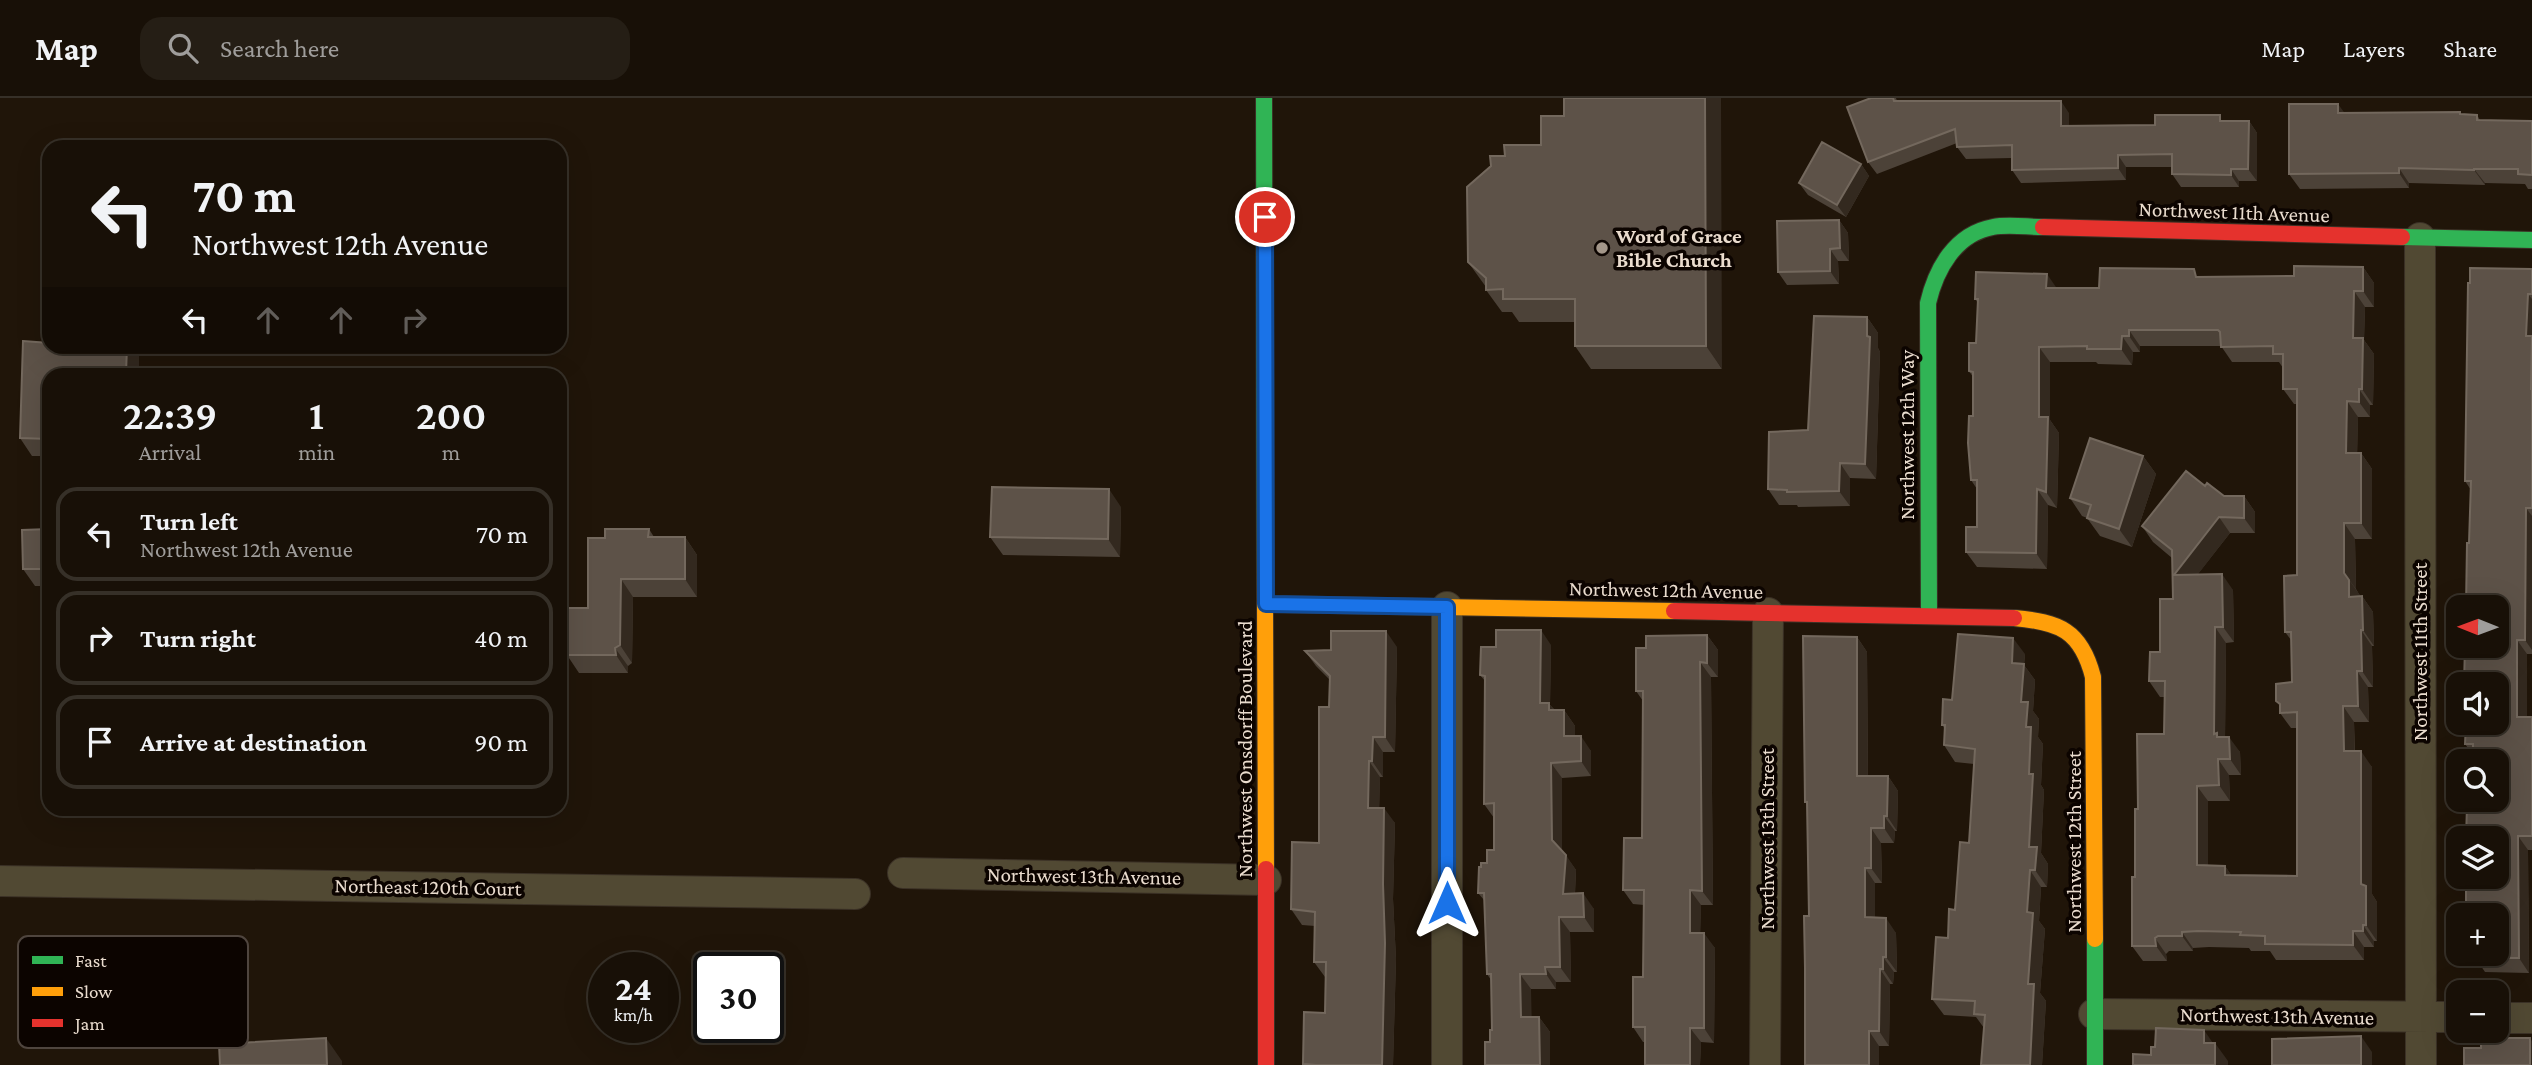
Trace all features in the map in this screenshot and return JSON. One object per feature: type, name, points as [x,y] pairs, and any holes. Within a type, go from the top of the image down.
[{"type":"street","name":"Northwest Onsdorff Boulevard","points":[[1264,98],[1266,1065]]},
{"type":"street","name":"Northwest 11th Avenue","points":[[1945,258],[1954,247],[1974,232],[1995,226],[2532,240]]},
{"type":"street","name":"Northwest 11th Street","points":[[2420,238],[2421,1065]]},
{"type":"street","name":"Northwest 12th Way","points":[[1929,616],[1928,303],[1931,285],[1945,258]]},
{"type":"street","name":"Northwest 12th Avenue","points":[[1266,604],[1929,616],[2022,619],[2065,628]]},
{"type":"street","points":[[1447,607],[1447,1065]]},
{"type":"street","name":"Northwest 13th Street","points":[[1765,1065],[1768,613]]},
{"type":"street","name":"Northwest 12th Street","points":[[2065,628],[2075,636],[2088,657],[2095,683],[2095,1065]]},
{"type":"street","name":"Northwest 13th Avenue","points":[[903,873],[1266,880]]},
{"type":"street","name":"Northeast 120th Court","points":[[0,881],[855,894]]},
{"type":"street","name":"Northwest 13th Avenue","points":[[2094,1014],[2446,1017]]},
{"type":"street","points":[[2509,1018],[2532,1018]]},
{"type":"building","name":"Word of Grace Bible Church","points":[[1564,98],[1705,98],[1706,346],[1575,346],[1575,299],[1503,299],[1503,289],[1486,290],[1486,278],[1468,262],[1467,187],[1491,166],[1490,156],[1505,156],[1504,145],[1541,145],[1541,116],[1564,116]]},
{"type":"building","points":[[1871,98],[1893,98],[1894,101],[2061,101],[2061,126],[2155,125],[2155,115],[2220,115],[2220,121],[2249,121],[2248,169],[2231,169],[2231,175],[2172,174],[2172,154],[2118,155],[2118,168],[2012,170],[2012,145],[1957,147],[1955,129],[1868,162],[1847,107]]},
{"type":"building","points":[[2289,104],[2338,104],[2338,113],[2460,112],[2477,115],[2477,120],[2532,121],[2532,175],[2518,174],[2518,169],[2399,168],[2399,173],[2289,174]]},
{"type":"building","points":[[1822,142],[1861,164],[1837,205],[1799,183]]},
{"type":"building","points":[[1839,220],[1840,248],[1830,249],[1830,271],[1778,272],[1777,221]]},
{"type":"building","points":[[2294,266],[2363,267],[2363,291],[2354,291],[2353,338],[2363,338],[2362,389],[2359,389],[2359,402],[2347,401],[2346,453],[2361,453],[2361,523],[2344,523],[2344,573],[2349,580],[2349,597],[2362,596],[2362,671],[2357,671],[2358,706],[2343,706],[2344,751],[2361,751],[2361,884],[2366,886],[2366,925],[2363,925],[2363,931],[2353,931],[2353,945],[2265,944],[2265,936],[2240,935],[2241,932],[2198,931],[2182,932],[2182,936],[2158,936],[2155,938],[2156,946],[2132,946],[2132,877],[2135,877],[2135,809],[2138,809],[2137,734],[2164,734],[2165,681],[2149,681],[2150,652],[2160,652],[2160,599],[2173,599],[2172,550],[2142,526],[2186,471],[2224,496],[2244,496],[2244,518],[2219,517],[2174,575],[2222,574],[2223,627],[2215,627],[2214,734],[2217,733],[2217,737],[2229,737],[2230,759],[2218,759],[2219,785],[2197,786],[2197,865],[2225,866],[2225,875],[2297,876],[2297,712],[2280,713],[2280,704],[2276,701],[2276,684],[2292,682],[2291,632],[2285,632],[2284,576],[2297,575],[2297,389],[2283,389],[2283,354],[2273,354],[2273,346],[2221,347],[2218,330],[2129,330],[2129,336],[2122,336],[2121,349],[2087,349],[2087,346],[2039,347],[2039,417],[2048,417],[2046,492],[2037,489],[2036,553],[1966,552],[1966,527],[1977,527],[1977,480],[1971,480],[1968,443],[1969,416],[1973,416],[1973,372],[1969,371],[1969,343],[1976,343],[1976,272],[2047,274],[2046,288],[2099,288],[2100,268],[2194,269],[2196,277],[2294,276]]},
{"type":"building","points":[[2470,268],[2532,269],[2532,294],[2528,294],[2526,336],[2532,336],[2532,508],[2526,508],[2525,640],[2517,640],[2517,717],[2532,717],[2532,836],[2518,836],[2519,958],[2509,958],[2509,903],[2466,903],[2466,889],[2509,889],[2509,826],[2466,826],[2467,812],[2509,812],[2509,749],[2473,749],[2473,744],[2465,744],[2465,735],[2509,735],[2509,672],[2464,672],[2465,658],[2510,658],[2510,595],[2466,595],[2471,481],[2465,481]]},
{"type":"building","points":[[1814,316],[1867,317],[1867,336],[1870,337],[1865,464],[1840,463],[1839,491],[1787,492],[1768,489],[1769,432],[1808,430]]},
{"type":"building","points":[[23,341],[42,342],[42,354],[127,354],[126,368],[42,368],[42,439],[20,438]]},
{"type":"building","points":[[2090,438],[2143,456],[2119,529],[2087,518],[2091,505],[2070,498]]},
{"type":"building","points":[[992,487],[1109,489],[1108,539],[990,537]]},
{"type":"building","points":[[42,529],[42,569],[23,569],[22,530]]},
{"type":"building","points":[[605,529],[649,529],[648,537],[685,537],[685,579],[621,579],[620,645],[615,648],[616,655],[567,655],[567,608],[588,608],[588,538],[605,538]]},
{"type":"building","points":[[1496,630],[1541,630],[1540,703],[1549,703],[1549,710],[1564,710],[1564,736],[1581,736],[1581,761],[1551,763],[1552,840],[1566,855],[1563,894],[1583,893],[1584,917],[1559,917],[1560,967],[1545,967],[1546,974],[1520,974],[1521,1017],[1539,1017],[1540,1065],[1485,1065],[1485,1042],[1490,1042],[1492,1030],[1491,974],[1487,974],[1484,893],[1478,893],[1479,867],[1481,863],[1487,863],[1487,850],[1494,850],[1494,803],[1484,804],[1485,676],[1480,675],[1481,647],[1496,647]]},
{"type":"building","points":[[1331,631],[1386,631],[1385,737],[1373,737],[1372,761],[1369,761],[1368,808],[1384,808],[1382,1065],[1303,1064],[1304,1012],[1325,1013],[1326,962],[1314,962],[1315,912],[1291,909],[1292,842],[1319,843],[1319,707],[1329,707],[1330,676],[1305,651],[1331,650]]},
{"type":"building","points":[[1958,634],[2013,638],[2012,663],[2024,664],[2021,702],[2028,702],[2026,727],[2031,727],[2029,774],[2033,774],[2029,847],[2037,847],[2035,870],[2030,870],[2027,912],[2033,913],[2028,984],[2034,984],[2030,1065],[1981,1065],[1985,1015],[1974,1014],[1975,1001],[1932,999],[1936,937],[1948,938],[1949,909],[1955,910],[1960,842],[1969,843],[1975,749],[1944,745],[1945,725],[1942,725],[1943,699],[1952,700]]},
{"type":"building","points":[[1707,635],[1707,663],[1700,662],[1702,891],[1690,890],[1690,933],[1704,933],[1704,1028],[1690,1028],[1690,1065],[1645,1065],[1645,1027],[1633,1027],[1633,977],[1643,977],[1644,890],[1623,890],[1624,838],[1642,838],[1643,691],[1636,691],[1636,648],[1646,648],[1646,636]]},
{"type":"building","points":[[1803,636],[1857,637],[1857,776],[1888,776],[1884,828],[1871,828],[1871,868],[1865,868],[1865,917],[1886,918],[1886,957],[1883,957],[1883,969],[1880,969],[1879,1031],[1869,1031],[1869,1065],[1805,1065],[1804,916],[1809,916]]},
{"type":"building","points":[[2156,1028],[2204,1030],[2204,1043],[2215,1043],[2215,1065],[2133,1065],[2133,1054],[2151,1055],[2151,1047],[2155,1047]]},
{"type":"building","points":[[2361,1036],[2361,1065],[2272,1065],[2272,1039]]},
{"type":"building","points":[[326,1038],[327,1065],[220,1065],[219,1048],[248,1048],[248,1042]]},
{"type":"building","points":[[2509,1038],[2530,1038],[2530,1065],[2464,1065],[2464,1048],[2481,1048],[2481,1043],[2509,1043]]},
{"type":"traffic: fast","points":[[1264,98],[1265,602]]},
{"type":"traffic: fast","points":[[1929,616],[1928,303],[1942,266],[1949,255],[1968,237],[1999,226],[2043,227]]},
{"type":"traffic: fast","points":[[2402,237],[2532,240]]},
{"type":"traffic: fast","points":[[2095,939],[2095,1065]]},
{"type":"traffic: slow","points":[[1265,602],[1266,869]]},
{"type":"traffic: slow","points":[[1266,604],[1674,611]]},
{"type":"traffic: slow","points":[[2014,618],[2044,622],[2066,631],[2082,649],[2093,677],[2095,939]]},
{"type":"traffic: jam","points":[[2043,227],[2402,237]]},
{"type":"traffic: jam","points":[[1674,611],[2014,618]]},
{"type":"traffic: jam","points":[[1266,869],[1266,1065]]},
{"type":"place","name":"Word of Grace Bible Church","points":[[1602,248]]},
{"type":"route","points":[[1265,217],[1266,604],[1447,607],[1447,903]]}]
